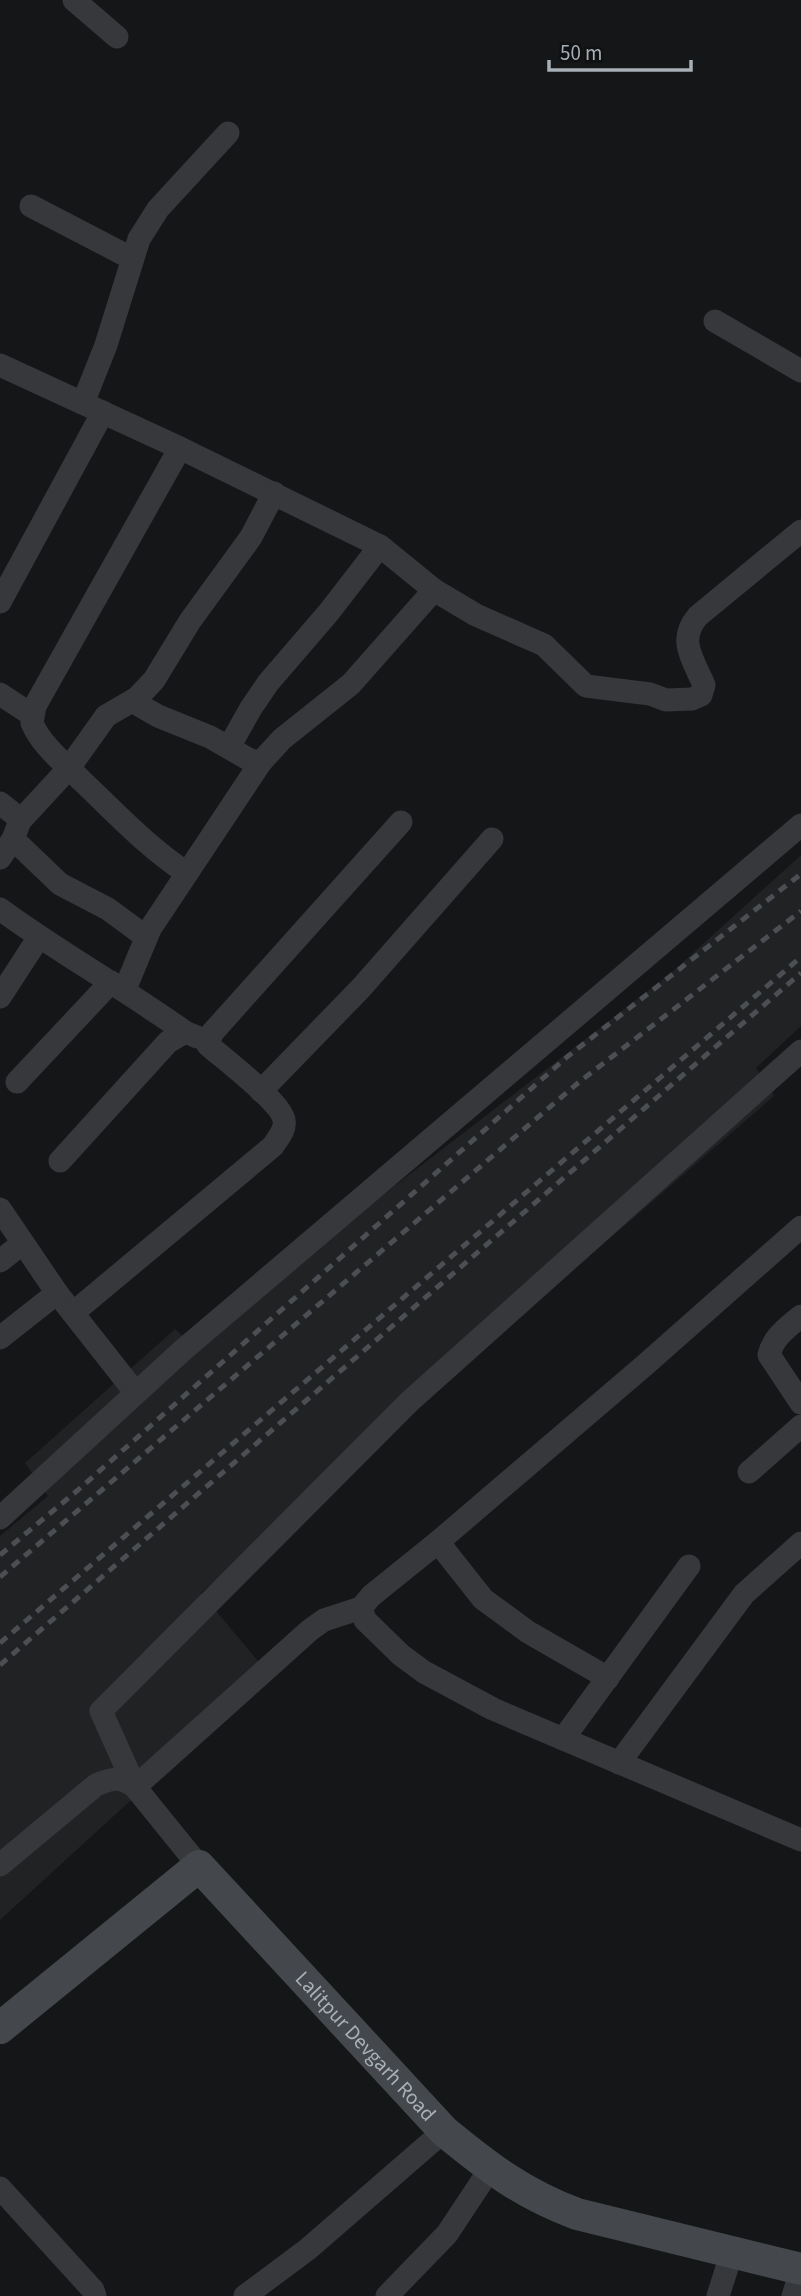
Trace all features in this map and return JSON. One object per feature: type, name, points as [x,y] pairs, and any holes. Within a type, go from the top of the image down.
[{"type":"main road","points":[[0,2028],[199,1866]]},
{"type":"main road","name":"Lalitpur Devgarh Road","points":[[199,1866],[444,2131],[490,2169],[519,2188],[578,2214],[801,2270]]},
{"type":"street","points":[[74,0],[117,37]]},
{"type":"street","points":[[0,603],[93,408],[106,345],[139,239],[158,209],[228,133]]},
{"type":"street","points":[[31,206],[131,258]]},
{"type":"street","points":[[715,321],[801,371]]},
{"type":"street","points":[[0,365],[274,493],[380,547],[434,590],[476,615],[544,645],[586,685],[650,694],[666,700],[692,699],[701,695],[704,685],[688,646],[690,625],[801,531]]},
{"type":"street","points":[[180,448],[32,715],[32,723],[36,732],[69,768],[130,827],[187,873]]},
{"type":"street","points":[[11,839],[69,768],[106,716],[132,701],[154,680],[190,621],[251,537],[274,493]]},
{"type":"street","points":[[229,747],[263,691],[380,547]]},
{"type":"street","points":[[18,1082],[118,986],[146,937],[261,762],[282,739],[351,684],[434,590]]},
{"type":"street","points":[[0,694],[32,715]]},
{"type":"street","points":[[132,701],[158,716],[200,732],[250,760],[261,762]]},
{"type":"street","points":[[0,803],[14,814],[11,839]]},
{"type":"street","points":[[208,1045],[212,1033],[247,992],[401,822]]},
{"type":"street","points":[[0,1518],[135,1392],[801,825]]},
{"type":"street","points":[[11,839],[60,884],[108,909],[146,937]]},
{"type":"street","points":[[261,1091],[360,988],[492,839]]},
{"type":"street","points":[[0,909],[38,937],[208,1045],[277,1106],[284,1120],[282,1132],[273,1146],[73,1313]]},
{"type":"street","points":[[0,998],[38,937]]},
{"type":"street","points":[[60,1161],[168,1042],[185,1032]]},
{"type":"street","points":[[135,1787],[101,1711],[409,1402],[801,1051]]},
{"type":"street","points":[[0,1209],[57,1293],[135,1392]]},
{"type":"street","points":[[135,1787],[310,1630],[324,1620],[361,1608],[371,1596],[645,1365],[801,1227]]},
{"type":"street","points":[[0,1261],[23,1243]]},
{"type":"street","points":[[0,1338],[57,1293]]},
{"type":"street","points":[[801,1316],[771,1345],[769,1355],[801,1403]]},
{"type":"street","points":[[749,1472],[801,1426]]},
{"type":"street","points":[[438,1542],[483,1599],[528,1632],[608,1678]]},
{"type":"street","points":[[619,1763],[744,1594],[801,1543]]},
{"type":"street","points":[[563,1739],[690,1566]]},
{"type":"street","points":[[361,1608],[365,1620],[401,1656],[424,1672],[493,1709],[799,1836]]},
{"type":"street","points":[[0,1865],[96,1785],[114,1778],[125,1779],[135,1787],[199,1866]]},
{"type":"street","points":[[245,2296],[308,2249],[444,2131]]},
{"type":"street","points":[[387,2296],[447,2234],[490,2169]]},
{"type":"street","points":[[0,2188],[93,2290],[95,2296]]},
{"type":"street","points":[[718,2296],[732,2252]]},
{"type":"street","points":[[793,2296],[801,2270]]},
{"type":"shaded area","points":[[801,855],[801,1026],[756,1068],[774,1096],[201,1593],[269,1674],[0,1920],[0,1536],[48,1496],[25,1463],[175,1329],[191,1343],[671,973]]},
{"type":"railway","points":[[0,1555],[78,1490],[567,1057],[801,874]]},
{"type":"railway","points":[[0,1577],[578,1083],[801,911]]},
{"type":"railway","points":[[0,1643],[801,957]]},
{"type":"railway","points":[[0,1665],[801,973]]}]
